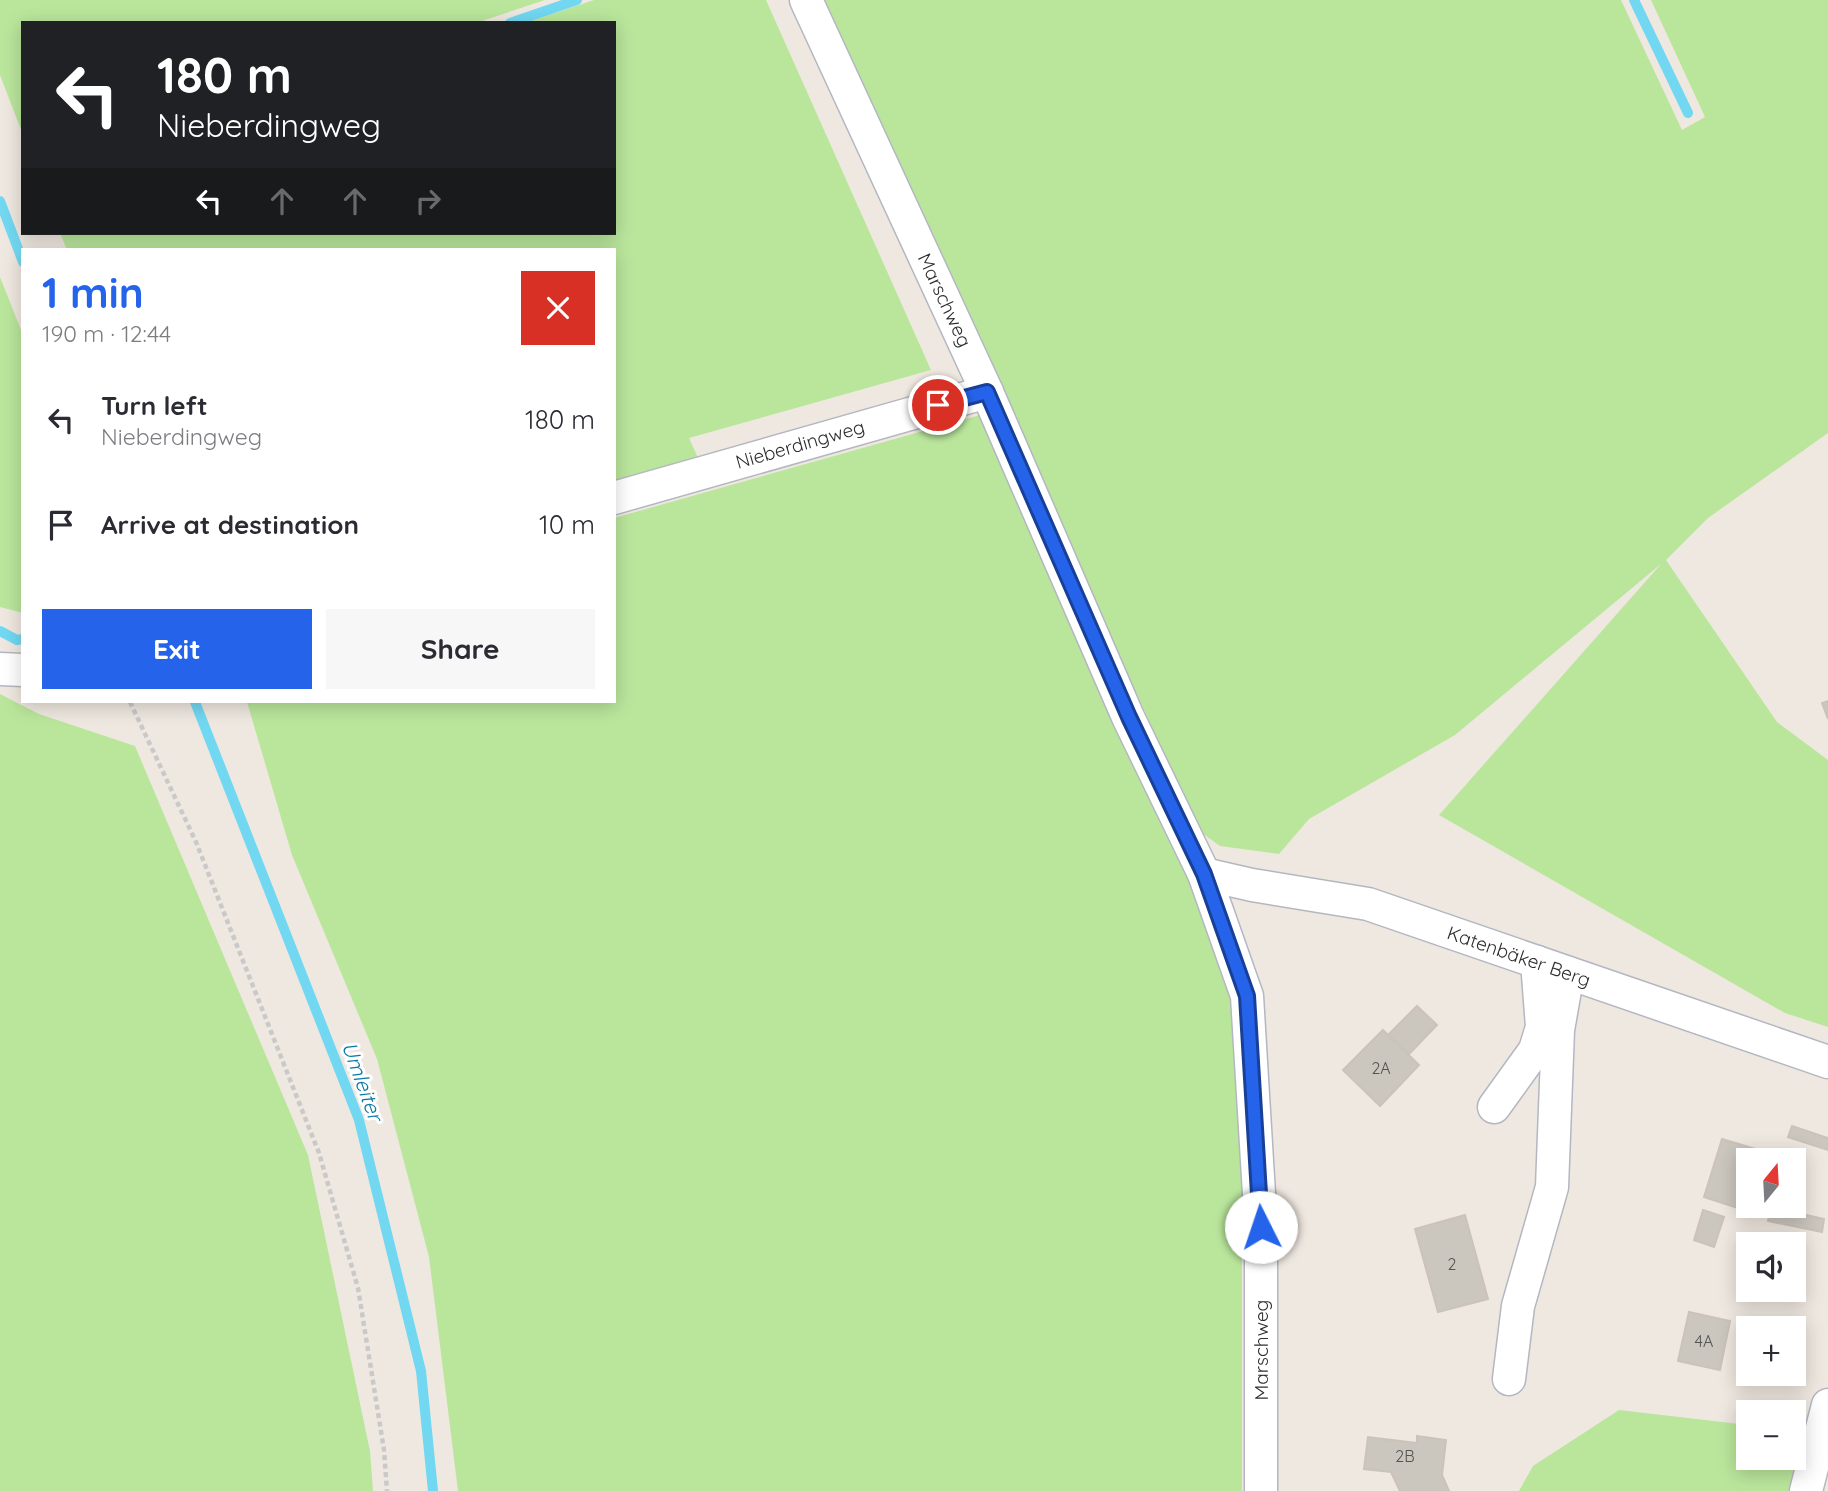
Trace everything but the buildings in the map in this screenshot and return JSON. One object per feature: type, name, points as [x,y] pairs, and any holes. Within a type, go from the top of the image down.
[{"type":"street","name":"Marschweg","points":[[806,0],[987,392],[1129,717],[1204,874],[1247,996],[1261,1227],[1261,1491]]},
{"type":"street","name":"Nieberdingweg","points":[[616,497],[987,392]]},
{"type":"street","points":[[0,668],[21,670]]},
{"type":"street","name":"Katenbäker Berg","points":[[1204,874],[1252,885],[1368,904],[1828,1062]]},
{"type":"street","points":[[1494,1107],[1535,1050],[1542,1027],[1538,962]]},
{"type":"street","points":[[1509,1379],[1518,1306],[1552,1187],[1558,1030],[1568,973]]},
{"type":"street","points":[[1806,1491],[1828,1405]]},
{"type":"path","points":[[130,703],[196,842],[319,1153],[358,1287],[384,1450],[387,1491]]},
{"type":"green space","points":[[0,0],[545,0],[482,21],[21,21],[21,130],[0,75]]},
{"type":"green space","points":[[594,0],[766,0],[931,370],[689,438],[699,460],[616,482],[616,248],[66,248],[61,235],[616,235],[616,21],[531,21]]},
{"type":"green space","points":[[822,0],[1621,0],[1682,130],[1705,117],[1651,0],[1828,0],[1828,433],[1708,518],[1666,560],[1777,722],[1828,760],[1828,1027],[1785,1013],[1439,815],[1661,564],[1455,735],[1309,819],[1279,854],[1220,846],[1199,831]]},
{"type":"green space","points":[[0,277],[21,330],[21,612],[0,607]]},
{"type":"green space","points":[[980,415],[1112,704],[1195,875],[1238,997],[1242,1122],[1242,1491],[458,1491],[429,1257],[377,1059],[292,855],[247,703],[616,703],[616,517]]},
{"type":"green space","points":[[0,694],[39,714],[135,746],[308,1155],[370,1451],[373,1491],[0,1491]]},
{"type":"green space","points":[[1619,1410],[1736,1424],[1736,1470],[1796,1470],[1789,1491],[1519,1491],[1533,1466]]},
{"type":"waterway","points":[[516,21],[577,0]]},
{"type":"waterway","points":[[1634,0],[1688,113]]},
{"type":"waterway","name":"Umleiter","points":[[0,201],[21,257]]},
{"type":"waterway","points":[[0,631],[21,639]]},
{"type":"waterway","name":"Umleiter","points":[[195,703],[359,1120],[421,1371],[433,1491]]},
{"type":"route","points":[[938,405],[987,392],[1129,717],[1204,874],[1247,996],[1261,1227]]}]
